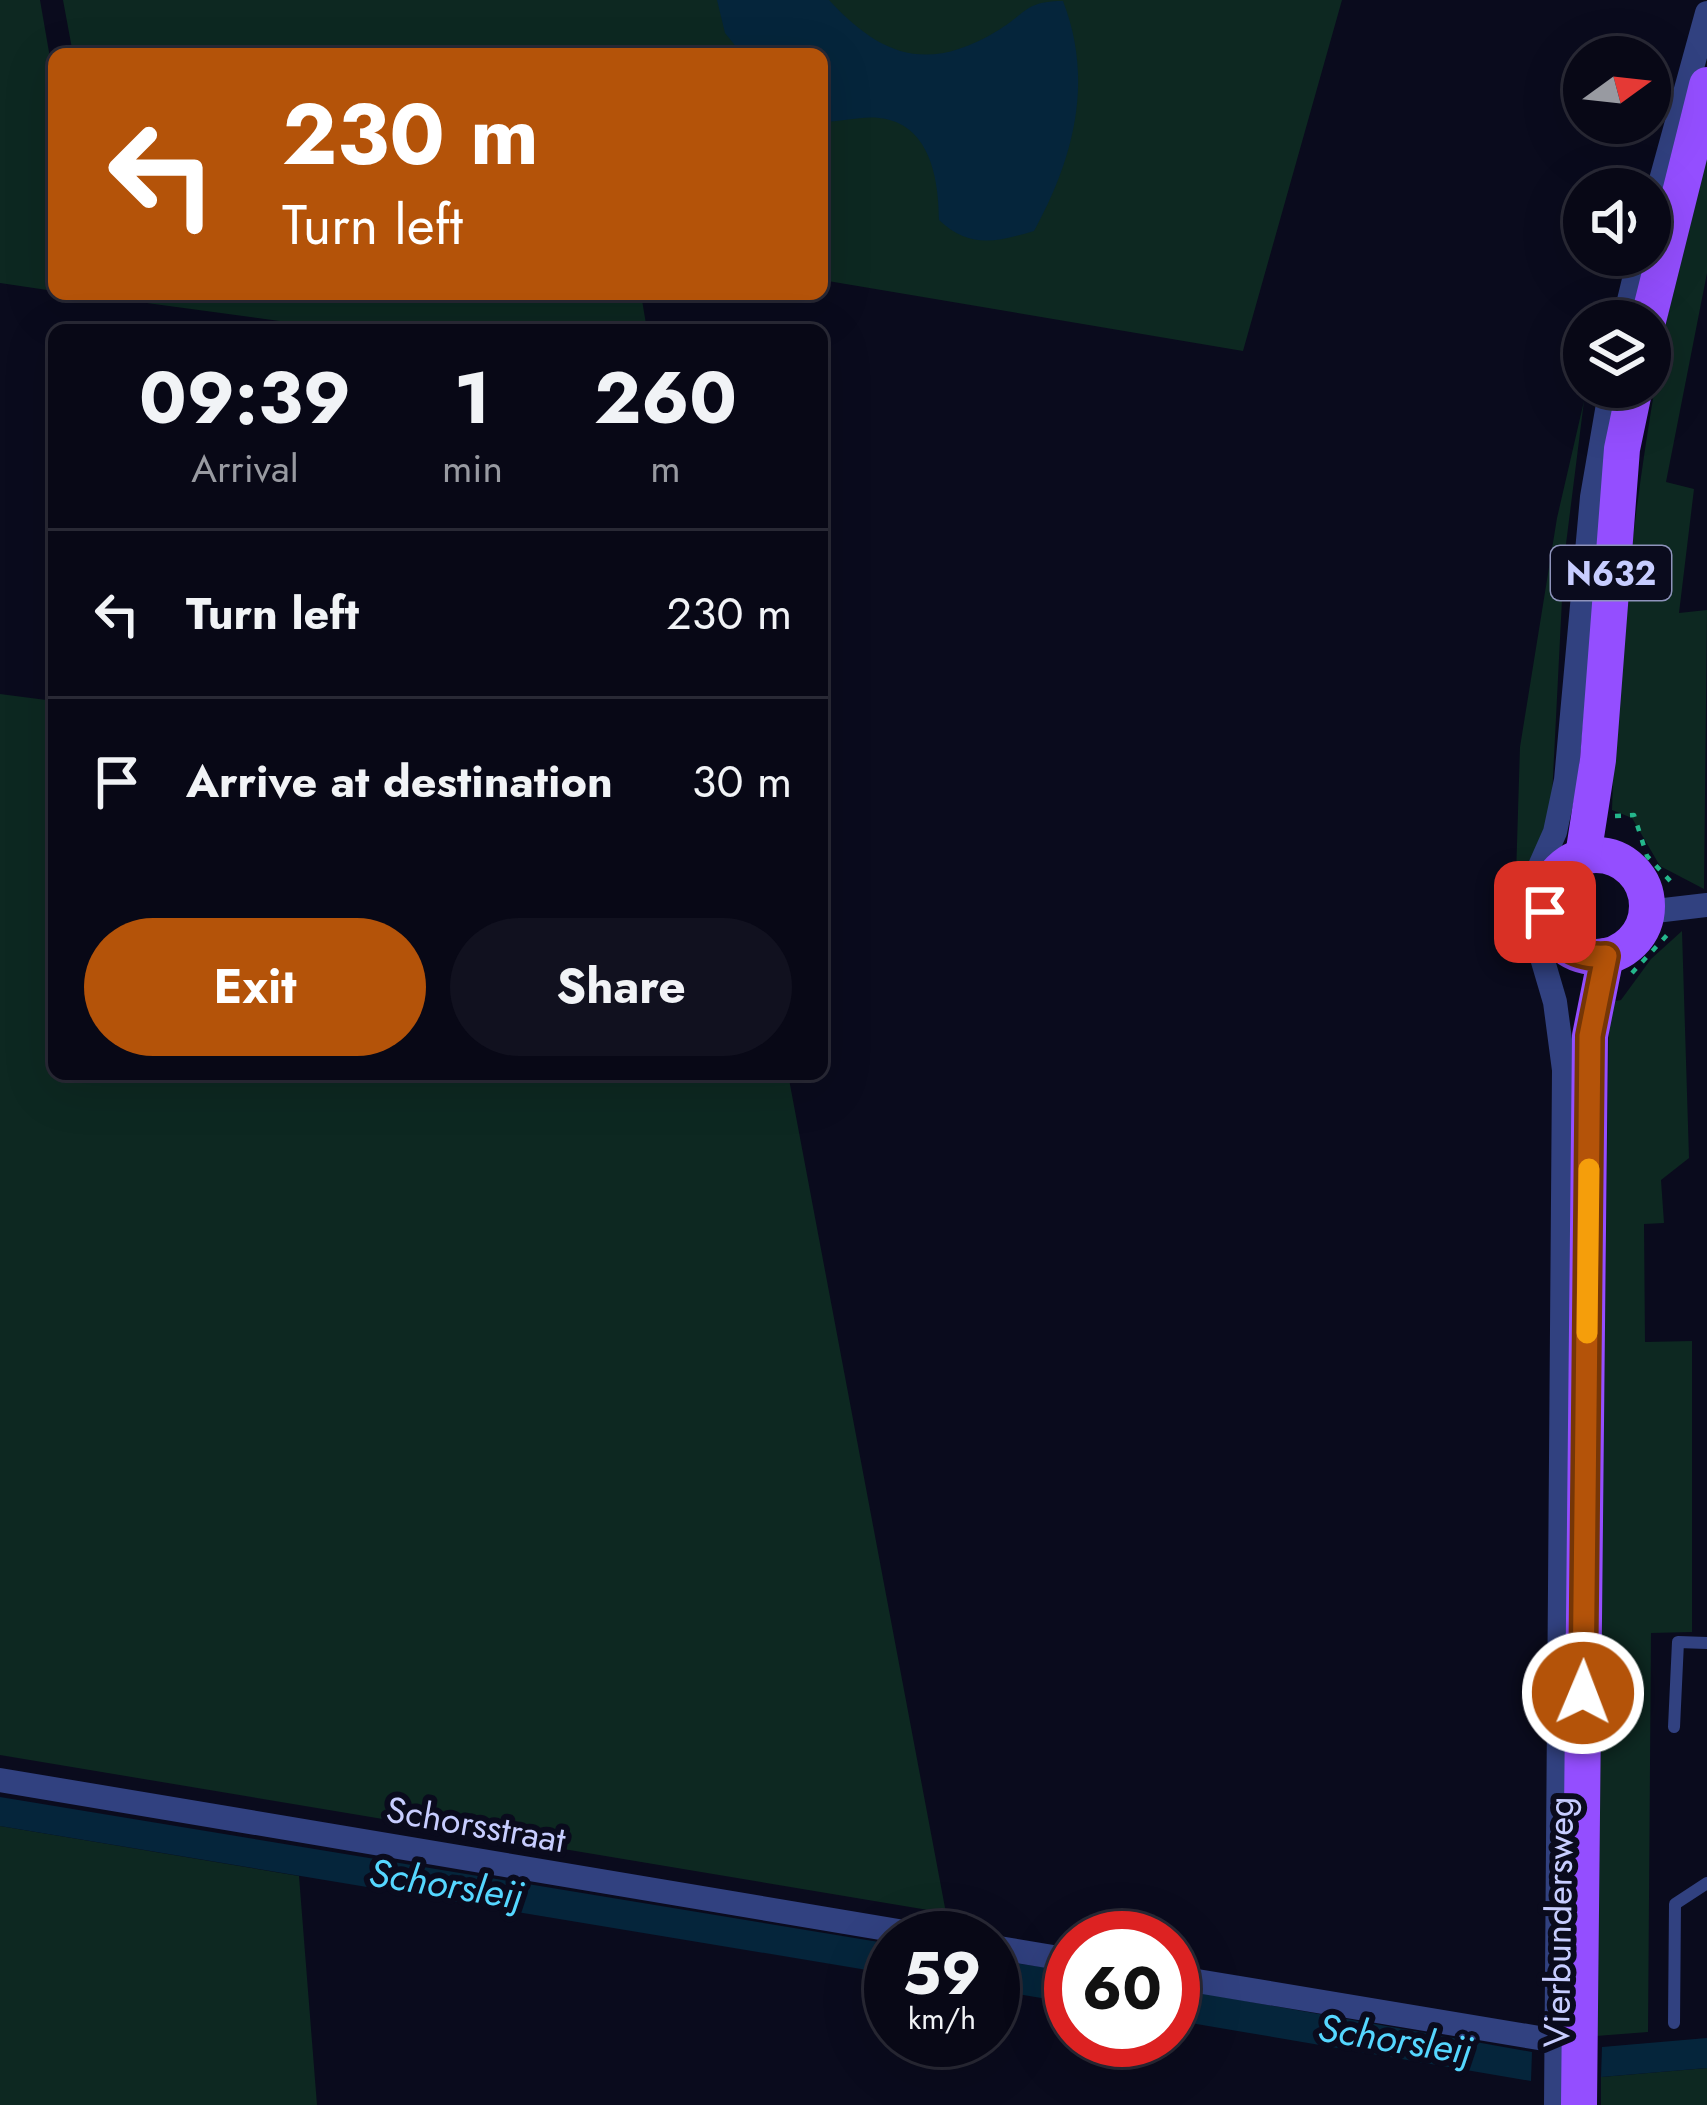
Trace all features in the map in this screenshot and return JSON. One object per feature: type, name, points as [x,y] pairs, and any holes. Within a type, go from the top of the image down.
[{"type":"main road","points":[[1653,300],[1707,85]]},
{"type":"main road","name":"N632","points":[[1596,856],[1598,760],[1622,448],[1631,408]]},
{"type":"main road","name":"N632","points":[[1591,955],[1561,944],[1545,912],[1554,877],[1596,856],[1607,817],[1598,760]]},
{"type":"main road","points":[[1591,955],[1634,941],[1647,912],[1639,877],[1596,856]]},
{"type":"main road","name":"Vierbundersweg","points":[[1580,2105],[1574,1455],[1591,955]]},
{"type":"street","points":[[1665,168],[1705,30]]},
{"type":"street","name":"Vierbundersweg","points":[[1556,2105],[1574,1455],[1564,1070],[1555,1002],[1526,900],[1555,832],[1566,780],[1587,540],[1608,408]]},
{"type":"street","points":[[1647,912],[1697,898]]},
{"type":"street","name":"Schorsstraat","points":[[0,1780],[864,1925]]},
{"type":"street","points":[[1200,1982],[1557,2042]]},
{"type":"lane","points":[[1674,1727],[1678,1642],[1707,1643]]},
{"type":"lane","points":[[1675,2023],[1675,1904],[1707,1883]]},
{"type":"path","points":[[1607,817],[1634,815],[1647,856],[1667,882],[1697,898]]},
{"type":"green space","points":[[0,0],[40,0],[48,48],[48,290],[0,283]]},
{"type":"green space","points":[[63,0],[1342,0],[1243,351],[828,281],[828,48],[72,48]]},
{"type":"green space","points":[[1707,126],[1707,273],[1666,482],[1694,489],[1679,613],[1707,610],[1704,889],[1660,866],[1632,818],[1612,810],[1622,636],[1643,466],[1652,408],[1671,408],[1671,296]]},
{"type":"green space","points":[[124,300],[642,300],[646,324],[302,324]]},
{"type":"green space","points":[[1583,408],[1564,560],[1551,816],[1515,908],[1520,747],[1557,518]]},
{"type":"green space","points":[[0,694],[48,700],[48,1080],[789,1080],[946,1911],[0,1755]]},
{"type":"green space","points":[[1682,931],[1689,1158],[1661,1180],[1664,1223],[1644,1224],[1645,1342],[1692,1341],[1692,1632],[1651,1633],[1648,2032],[1596,2036],[1609,1002],[1621,1000],[1651,959]]},
{"type":"green space","points":[[0,1826],[299,1876],[317,2105],[0,2105]]},
{"type":"green space","points":[[1707,2068],[1707,2105],[1601,2105],[1601,2077]]},
{"type":"water","points":[[717,0],[829,0],[886,45],[926,55],[971,44],[1033,6],[1063,1],[1077,60],[1075,119],[1060,176],[1034,231],[984,240],[950,229],[939,220],[928,155],[909,130],[879,118],[828,121],[828,48],[737,48],[725,33]]},
{"type":"water","name":"Schorsleij","points":[[0,1797],[864,1940],[864,1970],[0,1826]]},
{"type":"water","points":[[1020,1964],[1044,1967],[1044,1998],[1020,1994]]},
{"type":"water","name":"Schorsleij","points":[[1200,1993],[1532,2052],[1531,2081],[1200,2025]]},
{"type":"water","points":[[1707,2038],[1707,2068],[1601,2077],[1602,2047]]},
{"type":"slow traffic","points":[[1587,1333],[1589,1169]]},
{"type":"route","points":[[1545,912],[1561,944],[1591,957],[1606,956],[1602,996],[1590,1036],[1583,1693]]}]
